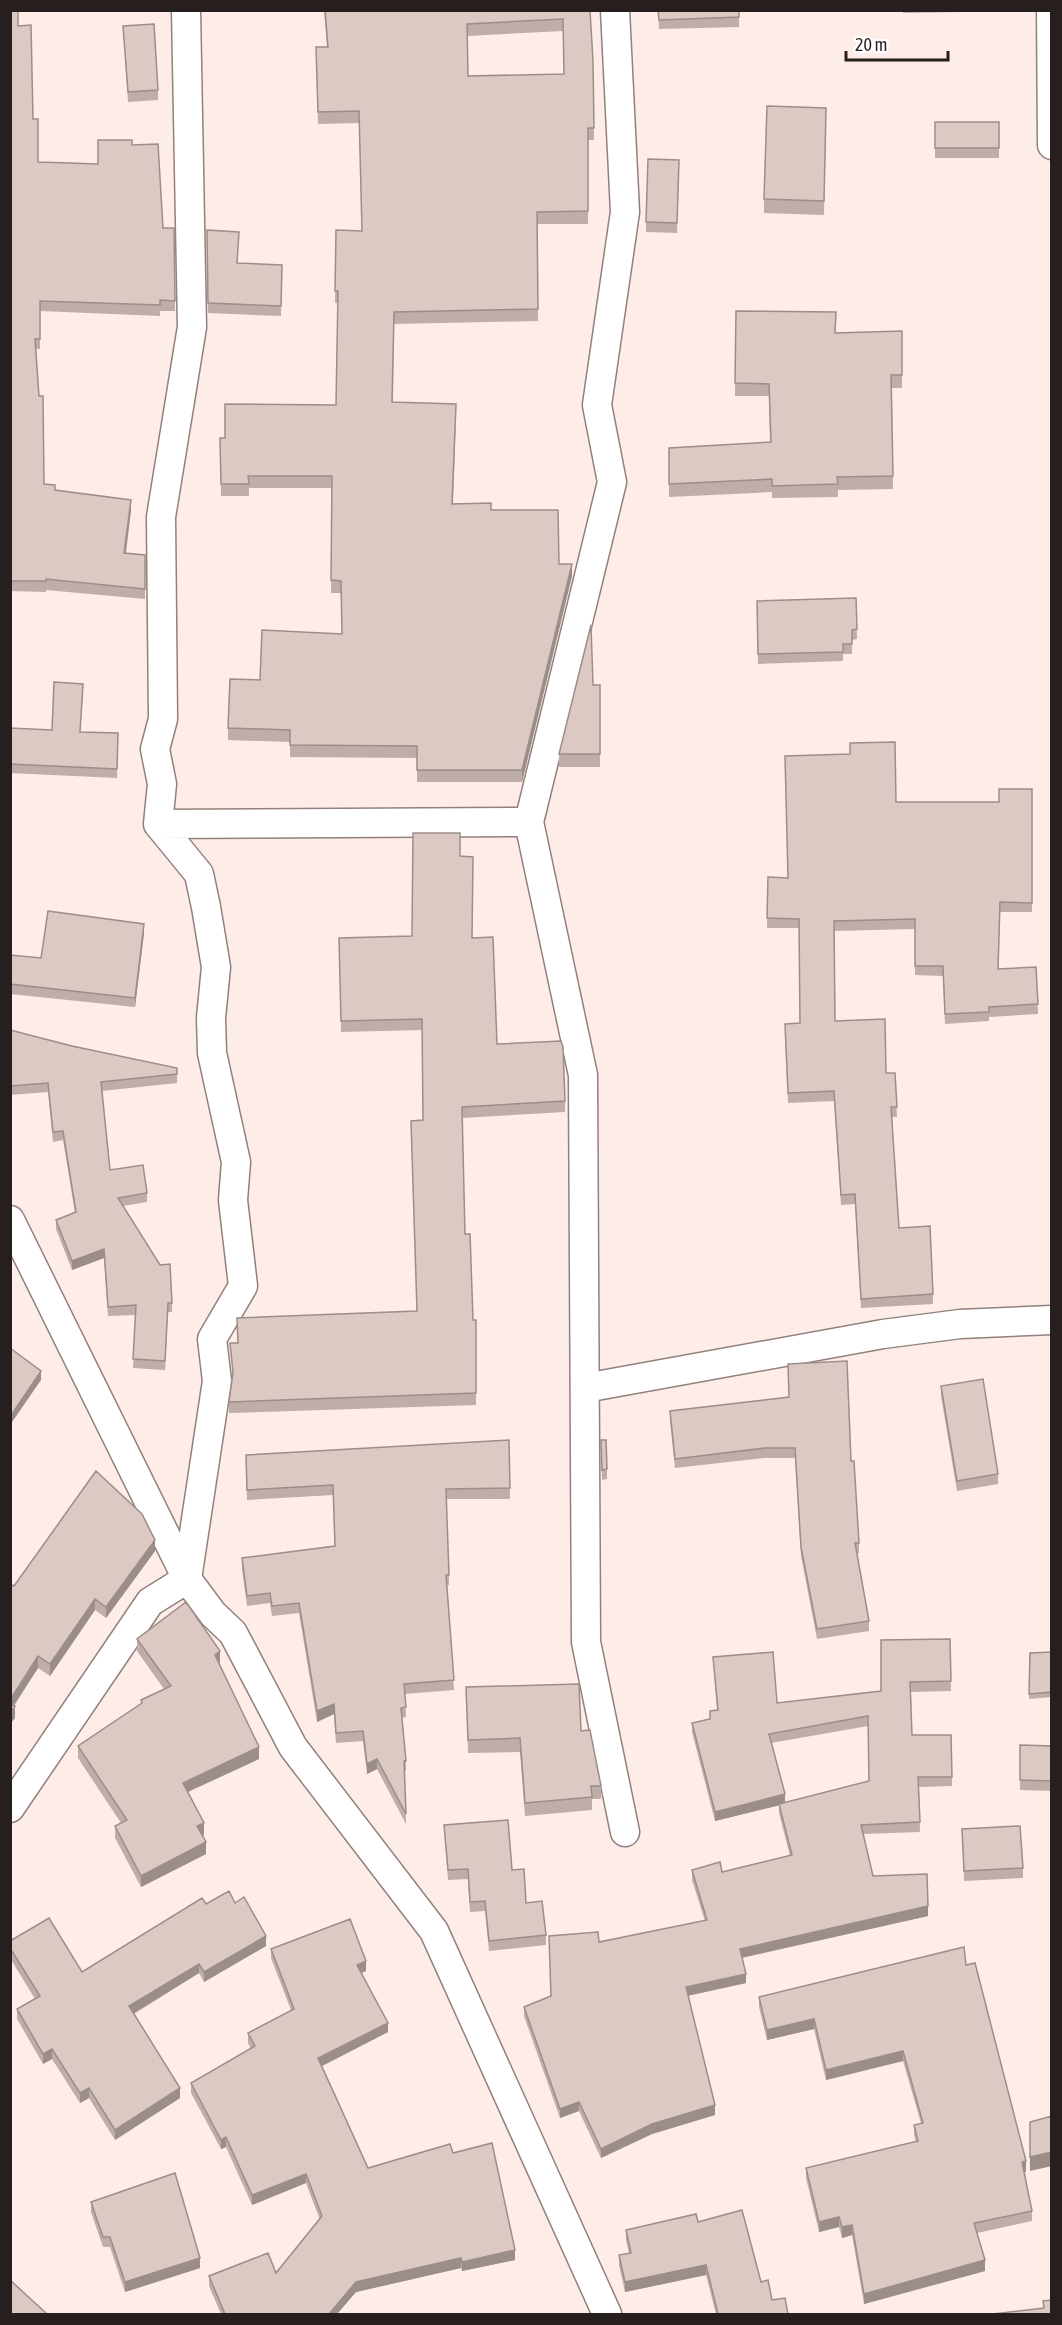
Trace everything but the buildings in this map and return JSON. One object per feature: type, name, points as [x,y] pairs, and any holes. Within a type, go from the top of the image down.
[{"type":"street","points":[[10,1808],[150,1602],[187,1578],[217,1381],[212,1339],[243,1286],[233,1200],[236,1162],[212,1053],[211,1018],[216,967],[200,874],[158,824],[162,784],[155,749],[163,719],[161,517],[192,327],[186,10]]},
{"type":"street","points":[[615,10],[625,212],[597,405],[612,482],[529,822],[583,1075],[586,1642],[625,1832]]},
{"type":"street","points":[[1051,10],[1052,145]]},
{"type":"street","points":[[158,824],[529,822]]},
{"type":"street","points":[[10,1220],[187,1578],[213,1614],[233,1633],[293,1747],[434,1931],[607,2314]]},
{"type":"street","points":[[585,1388],[883,1334],[960,1324],[1052,1320]]}]
